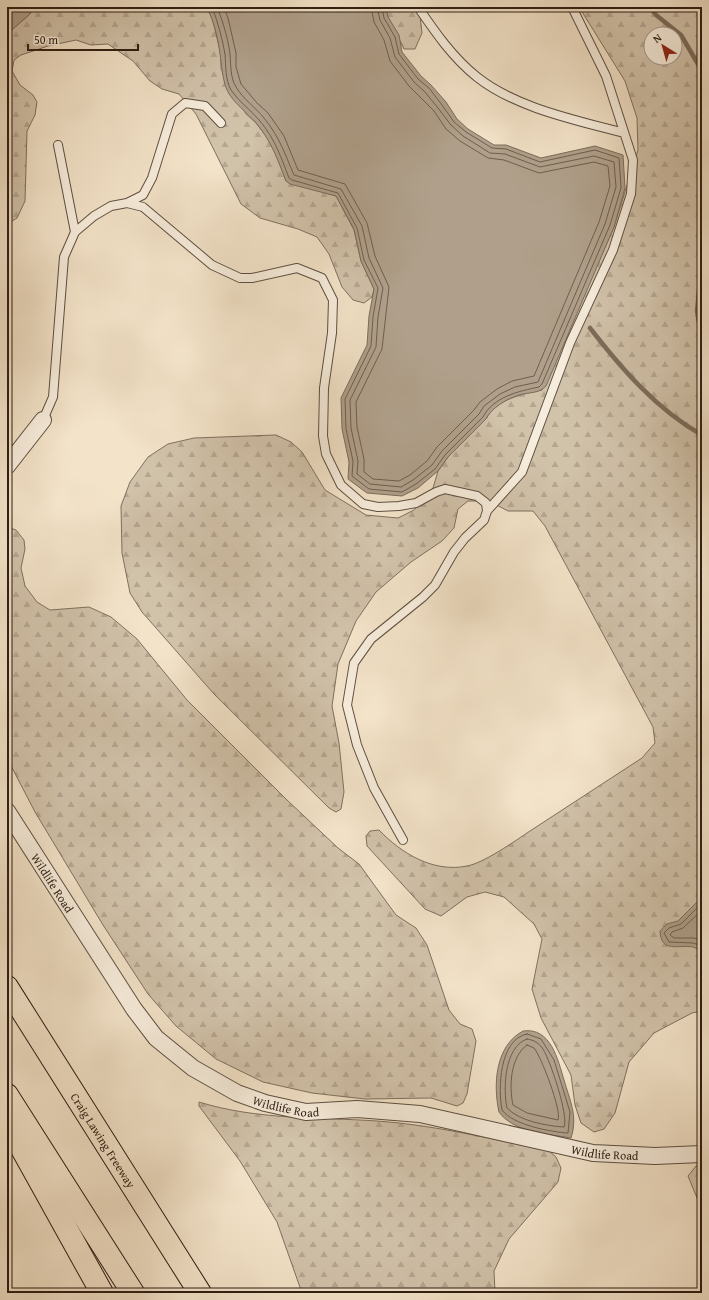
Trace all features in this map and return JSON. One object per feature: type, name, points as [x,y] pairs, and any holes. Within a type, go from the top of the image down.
[{"type":"highway","name":"Craig Lawing Freeway","points":[[7,987],[200,1293]]},
{"type":"highway","points":[[7,1095],[133,1293]]},
{"type":"highway","points":[[7,1122],[102,1293]]},
{"type":"street","points":[[7,466],[43,420]]},
{"type":"street","name":"Wildlife Road","points":[[7,811],[134,1009],[156,1038],[193,1068],[237,1093],[265,1103],[306,1112],[357,1109],[420,1114],[593,1153],[655,1156],[702,1154]]},
{"type":"lane","points":[[418,7],[429,24],[461,63],[477,77],[496,89],[519,101],[565,117],[624,133]]},
{"type":"lane","points":[[487,510],[522,472],[570,343],[613,250],[631,194],[633,160],[606,76],[572,7]]},
{"type":"lane","points":[[43,420],[53,397],[64,257],[75,232],[94,216],[111,206],[127,203],[143,195],[152,178],[172,114],[185,103],[205,106],[221,123]]},
{"type":"lane","points":[[58,145],[75,232]]},
{"type":"lane","points":[[127,203],[144,207],[212,265],[240,278],[252,278],[297,268],[322,278],[333,300],[332,334],[324,388],[323,436],[326,454],[333,471],[341,485],[351,495],[363,504],[378,507],[398,506],[416,503],[436,492],[445,489],[477,496],[486,503],[487,510],[484,520],[465,538],[454,552],[435,585],[423,597],[371,639],[354,663],[348,704],[357,745],[374,788],[403,840]]},
{"type":"green space","points":[[35,7],[207,7],[213,21],[221,55],[221,69],[246,114],[256,123],[272,144],[286,181],[336,196],[354,230],[361,261],[374,289],[372,297],[364,303],[353,300],[342,287],[329,254],[317,237],[298,229],[260,218],[241,204],[196,114],[179,94],[162,89],[150,81],[133,61],[108,44],[91,45],[76,40],[48,46],[21,55],[14,60],[12,71],[20,85],[33,95],[37,102],[35,115],[27,131],[25,201],[17,218],[7,224],[7,34],[29,15]]},
{"type":"green space","points":[[386,7],[419,7],[422,33],[415,49],[404,49],[388,17]]},
{"type":"green space","points":[[579,7],[702,7],[702,1011],[692,1013],[654,1033],[629,1062],[615,1113],[604,1129],[594,1132],[581,1123],[575,1105],[571,1075],[541,1018],[532,989],[542,939],[534,924],[504,897],[485,892],[467,897],[441,916],[425,909],[367,846],[366,836],[370,831],[379,830],[397,846],[418,859],[430,864],[442,867],[454,867],[474,864],[508,846],[642,758],[655,743],[653,727],[545,526],[533,511],[508,511],[489,501],[468,501],[458,509],[454,528],[442,541],[411,562],[376,592],[356,621],[338,664],[332,706],[339,743],[344,792],[341,809],[336,812],[329,808],[214,694],[142,612],[130,593],[122,553],[121,506],[130,482],[148,457],[168,444],[194,438],[276,435],[291,442],[302,452],[325,490],[366,515],[398,518],[414,510],[433,488],[438,471],[448,457],[486,419],[490,412],[511,398],[542,390],[614,227],[638,150],[637,118],[625,81]]},
{"type":"green space","points":[[7,527],[16,530],[24,540],[25,549],[21,568],[25,586],[37,602],[50,610],[89,607],[111,617],[137,639],[187,700],[287,800],[338,848],[359,864],[396,915],[416,928],[427,945],[449,1010],[460,1024],[472,1029],[476,1041],[467,1094],[463,1103],[457,1106],[431,1098],[365,1099],[312,1093],[263,1082],[216,1059],[176,1026],[148,994],[103,925],[35,812],[7,758]]},
{"type":"green space","points":[[199,1102],[221,1108],[265,1115],[399,1123],[463,1133],[549,1151],[556,1157],[561,1168],[558,1182],[509,1239],[494,1271],[495,1293],[302,1293],[277,1222],[240,1161],[199,1106]]},
{"type":"green space","points":[[696,1166],[702,1166],[702,1210],[688,1176]]},
{"type":"water","points":[[7,7],[35,7],[29,15],[7,34]]},
{"type":"water","points":[[207,7],[386,7],[388,17],[399,35],[402,52],[421,76],[446,102],[457,119],[468,129],[494,145],[506,145],[541,158],[595,146],[623,155],[625,188],[614,227],[546,386],[537,392],[515,396],[496,407],[448,457],[438,471],[418,488],[402,496],[367,493],[348,479],[349,462],[342,429],[341,398],[367,345],[369,316],[374,289],[361,261],[354,229],[336,196],[290,184],[286,181],[277,158],[266,137],[257,124],[233,99],[225,86],[217,36]]},
{"type":"water","points":[[702,897],[702,951],[693,947],[672,946],[664,943],[661,938],[660,931],[667,924],[678,921]]},
{"type":"water","points":[[523,1031],[533,1031],[540,1034],[547,1039],[552,1046],[571,1102],[574,1123],[571,1138],[522,1128],[505,1119],[499,1112],[496,1090],[498,1067],[507,1046]]},
{"type":"waterway","points":[[650,7],[656,15],[681,35],[702,71]]},
{"type":"waterway","points":[[702,260],[697,311],[702,339]]},
{"type":"waterway","points":[[590,328],[627,373],[655,401],[686,425],[702,435]]}]
